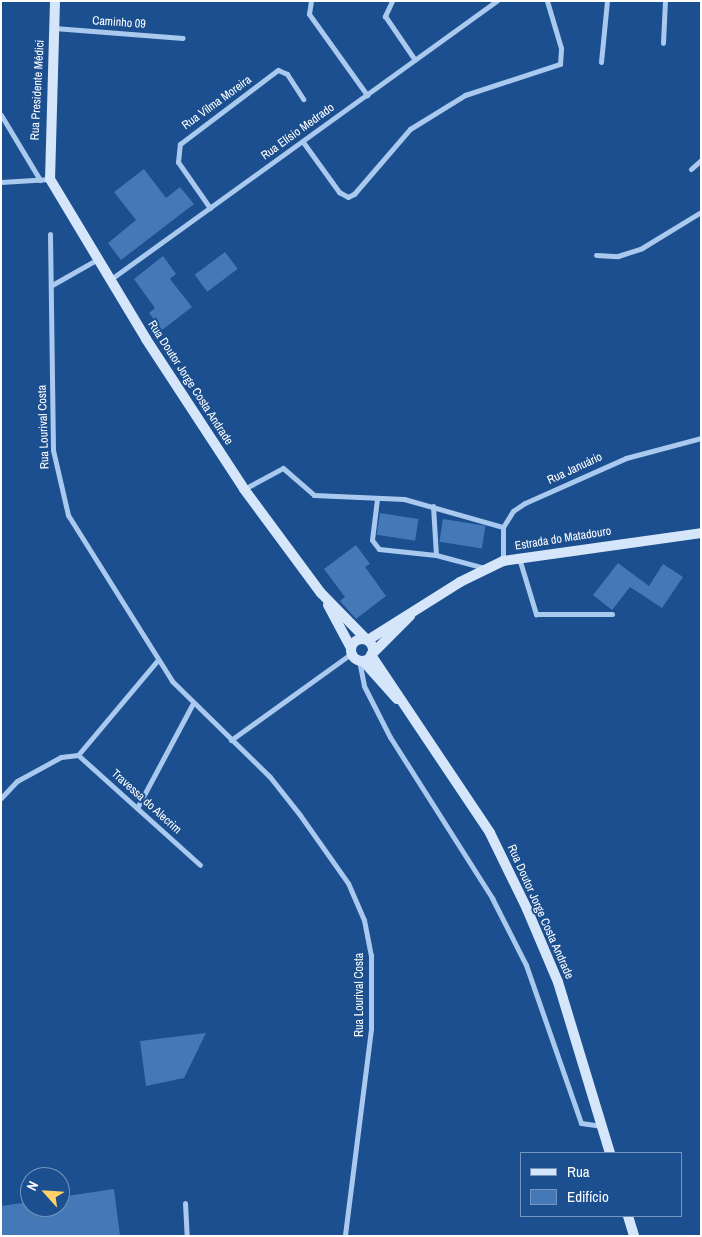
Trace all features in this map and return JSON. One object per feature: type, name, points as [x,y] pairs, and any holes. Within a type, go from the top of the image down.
[{"type":"main road","name":"Rua Presidente Médici","points":[[45,179],[55,1]]},
{"type":"main road","name":"Rua Doutor Jorge Costa Andrade","points":[[45,179],[244,488],[322,593],[361,655],[402,703],[490,833],[527,909],[558,982],[610,1152]]},
{"type":"main road","name":"Estrada do Matadouro","points":[[412,614],[361,655],[356,640],[367,640],[486,568],[503,561],[701,533]]},
{"type":"main road","name":"Rua Doutor Jorge Costa Andrade","points":[[322,593],[367,640]]},
{"type":"main road","points":[[361,655],[367,640]]},
{"type":"main road","points":[[628,1217],[634,1236]]},
{"type":"street","points":[[311,1],[309,14],[366,95]]},
{"type":"street","points":[[392,1],[385,16],[415,60]]},
{"type":"street","name":"Rua Elísio Medrado","points":[[111,279],[497,1]]},
{"type":"street","points":[[303,142],[339,192],[348,197],[358,191],[410,129],[465,95],[556,67],[562,59],[561,48],[547,1]]},
{"type":"street","points":[[601,62],[607,1]]},
{"type":"street","points":[[663,43],[665,1]]},
{"type":"street","name":"Caminho 09","points":[[53,28],[183,38]]},
{"type":"street","name":"Rua Vilma Moreira","points":[[210,208],[178,162],[177,150],[185,140],[278,70],[287,74],[303,99]]},
{"type":"street","points":[[1,115],[45,179]]},
{"type":"street","points":[[691,169],[701,160]]},
{"type":"street","points":[[1,182],[45,179]]},
{"type":"street","points":[[596,255],[618,256],[642,248],[701,212]]},
{"type":"street","name":"Rua Lourival Costa","points":[[50,234],[53,450],[57,484],[87,552],[157,661],[192,705],[230,740],[300,814],[348,883],[364,920],[372,955],[371,1029],[345,1236]]},
{"type":"street","points":[[52,285],[98,259]]},
{"type":"street","name":"Rua Januário","points":[[503,527],[512,511],[525,503],[602,467],[701,438]]},
{"type":"street","points":[[244,488],[284,468],[314,496],[377,499],[433,506],[503,527],[503,561]]},
{"type":"street","points":[[377,499],[372,540],[378,549],[436,555],[486,568]]},
{"type":"street","points":[[433,506],[436,555]]},
{"type":"street","points":[[519,558],[536,614],[612,614]]},
{"type":"street","points":[[230,740],[361,655],[364,686],[390,737],[492,898],[526,965],[581,1124],[602,1126]]},
{"type":"street","points":[[1,798],[17,781],[61,757],[78,755],[157,661]]},
{"type":"street","points":[[138,808],[192,705]]},
{"type":"street","name":"Travessa do Alecrim","points":[[78,755],[200,865]]},
{"type":"street","points":[[185,1203],[187,1236]]},
{"type":"building","points":[[144,169],[166,198],[180,187],[194,204],[121,260],[108,243],[136,220],[114,192]]},
{"type":"building","points":[[225,252],[238,269],[207,292],[195,275]]},
{"type":"building","points":[[163,256],[176,274],[170,279],[192,307],[162,330],[149,313],[155,308],[134,279]]},
{"type":"building","points":[[380,513],[419,519],[415,541],[377,535]]},
{"type":"building","points":[[443,519],[485,526],[482,548],[439,542]]},
{"type":"building","points":[[356,545],[370,564],[365,567],[386,596],[356,619],[340,601],[345,597],[324,569]]},
{"type":"building","points":[[618,563],[649,586],[663,564],[683,577],[662,608],[630,587],[612,610],[593,595]]},
{"type":"building","points":[[206,1033],[184,1078],[146,1086],[140,1041]]},
{"type":"building","points":[[114,1189],[120,1236],[1,1236],[1,1206],[20,1203],[20,1217],[70,1217],[70,1196]]}]
